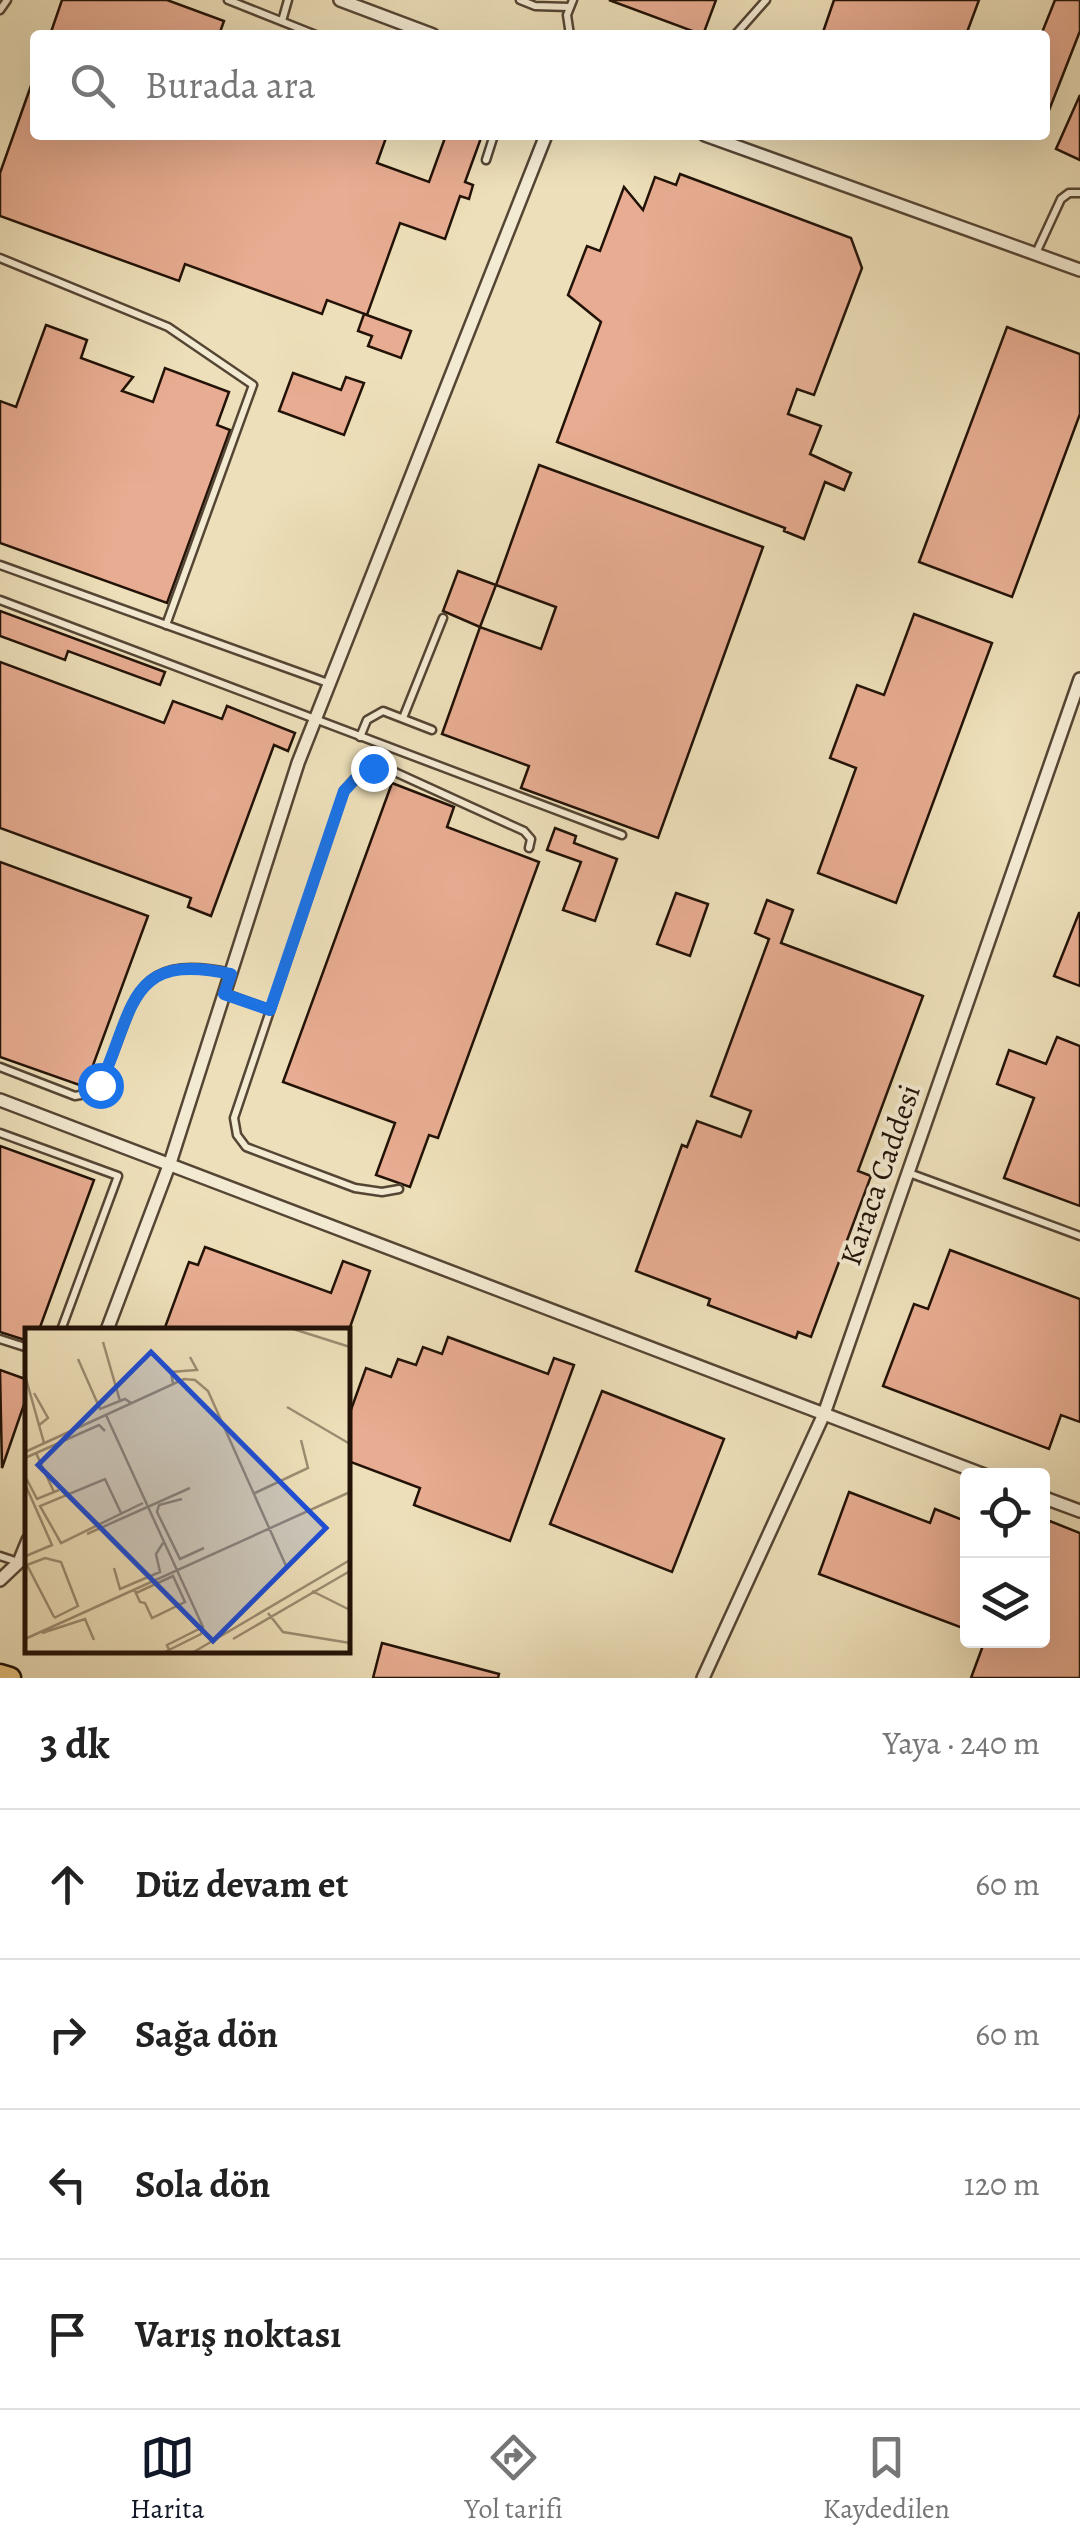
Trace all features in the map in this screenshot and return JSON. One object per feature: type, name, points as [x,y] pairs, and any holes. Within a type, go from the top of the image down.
[{"type":"highway","points":[[0,1675],[10,1678]]},
{"type":"street","points":[[340,0],[420,30]]},
{"type":"street","points":[[108,1328],[170,1163],[314,720],[544,140]]},
{"type":"street","points":[[719,140],[1080,270]]},
{"type":"street","name":"Karaca Caddesi","points":[[704,1678],[824,1414],[1080,679]]},
{"type":"street","points":[[0,1100],[966,1468]]},
{"type":"street","points":[[1050,1499],[1080,1511]]},
{"type":"street","points":[[0,1580],[19,1562],[25,1547]]},
{"type":"lane","points":[[0,10],[7,0]]},
{"type":"lane","points":[[228,0],[304,30]]},
{"type":"lane","points":[[282,21],[288,0]]},
{"type":"lane","points":[[520,0],[535,6],[571,3],[569,30]]},
{"type":"lane","points":[[739,30],[766,0]]},
{"type":"lane","points":[[486,160],[492,140]]},
{"type":"lane","points":[[746,150],[749,140]]},
{"type":"lane","points":[[1036,254],[1062,200],[1069,193],[1080,193]]},
{"type":"lane","points":[[0,258],[168,327],[253,385],[166,625]]},
{"type":"lane","points":[[0,566],[328,683]]},
{"type":"lane","points":[[0,600],[622,835]]},
{"type":"lane","points":[[403,718],[443,618]]},
{"type":"lane","points":[[360,738],[366,720],[383,712],[432,730]]},
{"type":"lane","points":[[399,1189],[382,1192],[355,1188],[246,1147],[239,1140],[234,1118],[344,791],[360,774],[386,768],[524,831],[530,848]]},
{"type":"lane","points":[[0,1067],[75,1096],[91,1094],[102,1080],[142,986],[167,971],[187,966],[231,974]]},
{"type":"lane","points":[[224,994],[270,1010]]},
{"type":"lane","points":[[0,1133],[118,1176],[62,1328]]},
{"type":"lane","points":[[908,1172],[1080,1236]]},
{"type":"lane","points":[[0,1339],[25,1347]]},
{"type":"lane","points":[[0,1556],[19,1562]]},
{"type":"building","points":[[62,0],[167,0],[224,21],[221,30],[52,30]]},
{"type":"building","points":[[609,0],[716,0],[705,30],[690,30]]},
{"type":"building","points":[[834,0],[979,0],[968,30],[824,30]]},
{"type":"building","points":[[1055,0],[1080,0],[1080,31],[1050,108],[1050,30],[1043,30]]},
{"type":"building","points":[[30,88],[30,140],[385,140],[377,163],[429,182],[444,140],[480,140],[465,182],[473,185],[469,199],[460,196],[445,239],[400,223],[367,315],[327,300],[322,314],[185,264],[179,281],[0,216],[0,173]]},
{"type":"building","points":[[1080,95],[1080,160],[1056,149]]},
{"type":"building","points":[[680,174],[851,238],[862,268],[814,395],[797,389],[788,414],[821,426],[810,454],[851,473],[844,490],[825,482],[804,539],[784,531],[785,528],[557,442],[601,322],[568,295],[587,246],[600,251],[624,187],[643,210],[655,177],[676,185]]},
{"type":"building","points":[[364,314],[411,331],[401,358],[368,346],[372,336],[358,331]]},
{"type":"building","points":[[46,325],[87,340],[81,358],[133,377],[122,391],[153,402],[165,368],[229,392],[217,425],[230,430],[167,603],[0,543],[0,401],[16,407]]},
{"type":"building","points":[[1007,327],[1080,354],[1080,414],[1012,597],[919,562]]},
{"type":"building","points":[[293,373],[341,390],[346,377],[364,383],[344,435],[279,411]]},
{"type":"building","points":[[539,465],[763,547],[658,838],[521,788],[529,766],[442,734],[480,627],[541,649],[556,607],[496,585]]},
{"type":"building","points":[[458,571],[496,585],[480,627],[443,611]]},
{"type":"building","points":[[0,611],[165,672],[160,685],[68,651],[65,660],[0,636]]},
{"type":"building","points":[[914,614],[992,643],[896,903],[818,873],[856,768],[830,758],[857,685],[884,695]]},
{"type":"building","points":[[0,662],[164,723],[173,701],[222,719],[227,706],[295,733],[288,751],[274,745],[211,916],[188,907],[191,898],[0,828]]},
{"type":"building","points":[[392,783],[454,807],[447,827],[539,862],[438,1138],[429,1135],[410,1187],[376,1175],[395,1123],[283,1082]]},
{"type":"building","points":[[555,828],[576,836],[574,843],[617,859],[595,921],[563,910],[581,862],[547,850]]},
{"type":"building","points":[[0,862],[148,916],[85,1087],[0,1057]]},
{"type":"building","points":[[676,893],[708,904],[690,956],[657,944]]},
{"type":"building","points":[[767,900],[793,910],[781,943],[923,996],[858,1171],[871,1176],[811,1337],[798,1332],[796,1338],[708,1305],[710,1299],[636,1271],[682,1145],[687,1147],[697,1121],[741,1137],[751,1111],[711,1096],[769,939],[755,933]]},
{"type":"building","points":[[1080,913],[1080,986],[1054,976]]},
{"type":"building","points":[[1057,1037],[1080,1046],[1080,1206],[1004,1178],[1034,1098],[997,1084],[1009,1050],[1046,1064]]},
{"type":"building","points":[[0,1146],[94,1180],[40,1328],[25,1328],[25,1340],[0,1332]]},
{"type":"building","points":[[205,1247],[331,1293],[343,1261],[370,1271],[350,1328],[165,1328],[189,1262],[198,1265]]},
{"type":"building","points":[[950,1250],[1080,1299],[1080,1422],[1061,1415],[1049,1449],[883,1386],[914,1304],[928,1309]]},
{"type":"building","points":[[448,1337],[548,1374],[554,1358],[574,1365],[510,1541],[414,1505],[420,1488],[350,1462],[350,1412],[366,1368],[391,1377],[398,1359],[416,1365],[423,1347],[442,1354]]},
{"type":"building","points":[[0,1370],[25,1379],[25,1402],[2,1468]]},
{"type":"building","points":[[602,1391],[724,1439],[672,1572],[550,1524]]},
{"type":"building","points":[[849,1492],[930,1523],[935,1509],[960,1519],[960,1627],[819,1574]]},
{"type":"building","points":[[1050,1521],[1080,1533],[1080,1678],[971,1678],[982,1648],[1050,1648]]},
{"type":"building","points":[[382,1643],[499,1674],[498,1678],[373,1678]]},
{"type":"route","points":[[100,1085],[142,986],[167,971],[197,966],[231,974],[224,994],[270,1010],[344,791],[360,774],[373,768]]}]
